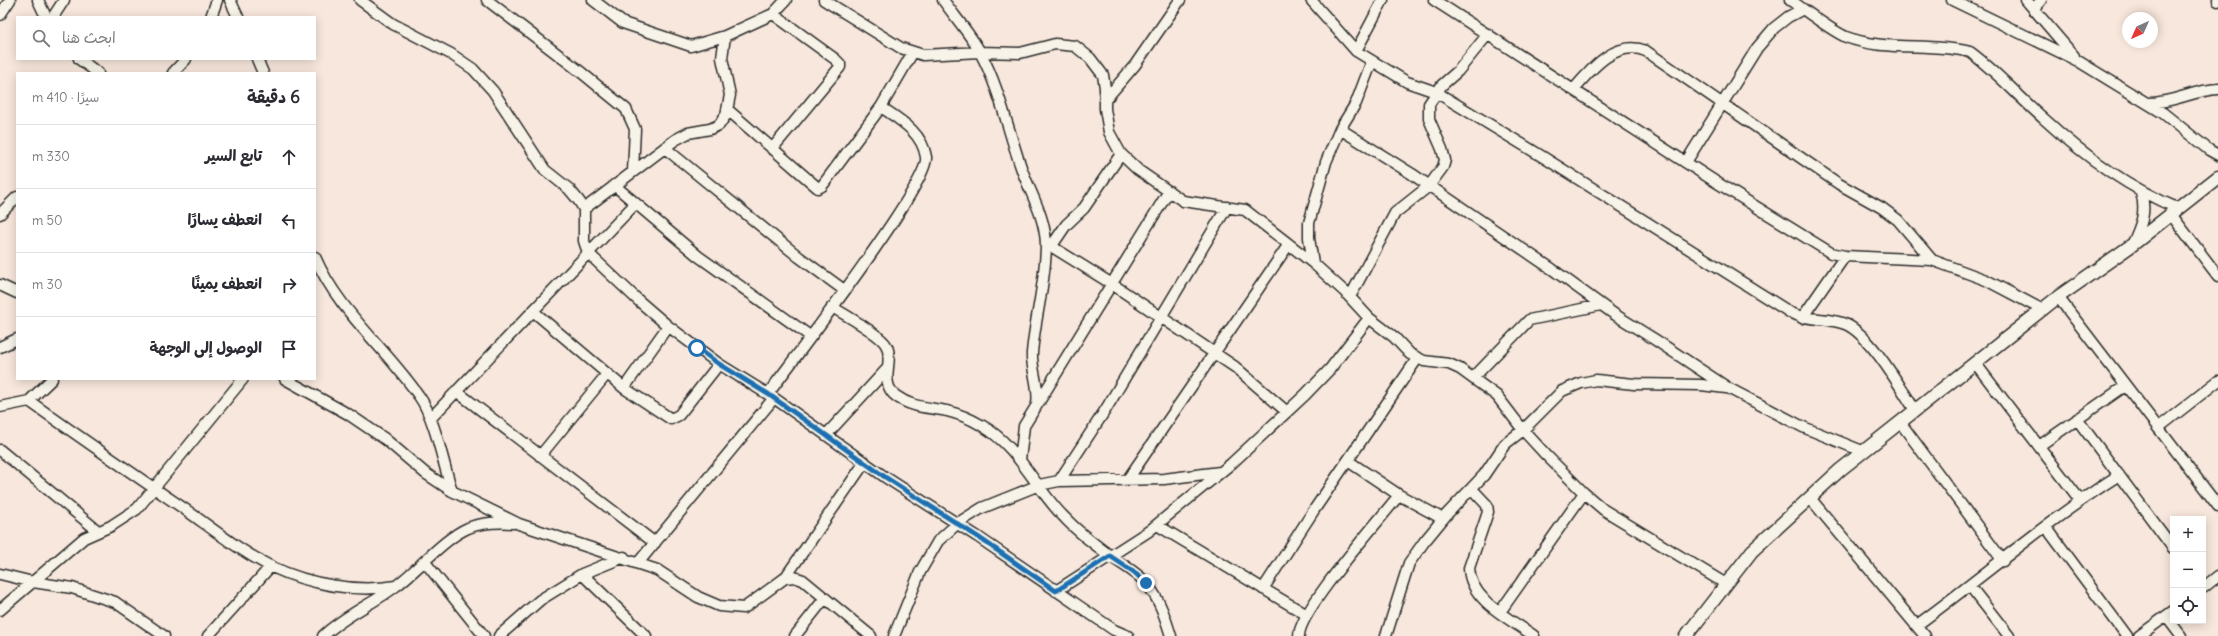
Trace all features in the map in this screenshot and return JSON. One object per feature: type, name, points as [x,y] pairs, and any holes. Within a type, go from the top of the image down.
[{"type":"street","points":[[0,15],[10,0]]},
{"type":"street","points":[[38,0],[46,16]]},
{"type":"street","points":[[54,16],[64,0]]},
{"type":"street","points":[[211,16],[217,0]]},
{"type":"street","points":[[230,0],[238,16]]},
{"type":"street","points":[[360,0],[393,24],[451,54],[473,69],[497,98],[545,170],[569,189],[579,201],[584,209],[584,241],[588,253],[638,301],[668,326],[719,364],[771,396],[865,462],[958,523],[1114,630],[1128,636]]},
{"type":"street","points":[[487,0],[582,72],[626,109],[635,129],[633,172]]},
{"type":"street","points":[[593,0],[623,23],[683,44],[698,45],[725,36],[772,14],[786,0]]},
{"type":"street","points":[[824,0],[901,48],[923,55],[980,52],[1020,53],[1056,44],[1074,46],[1090,58],[1103,74],[1106,88],[1105,100],[1109,132],[1121,154],[1138,170],[1183,200],[1195,204],[1245,210],[1313,263],[1350,297],[1369,318],[1394,337],[1410,354],[1417,359],[1449,364],[1473,378],[1497,396],[1523,430],[1584,493],[1610,513],[1726,584]]},
{"type":"street","points":[[943,0],[980,52],[997,93],[1022,169],[1037,202],[1048,245],[1044,275],[1034,324],[1032,360],[1038,395],[1037,404]]},
{"type":"street","points":[[1105,100],[1135,65],[1180,0]]},
{"type":"street","points":[[1311,0],[1356,51],[1372,62],[1407,82],[1436,92],[1543,157],[1791,313],[1802,318],[1834,320],[1847,325],[1859,333],[1870,344],[1916,410]]},
{"type":"street","points":[[1356,51],[1383,0]]},
{"type":"street","points":[[1434,0],[1831,253],[1845,256],[1932,260],[1986,280],[2043,310]]},
{"type":"street","points":[[1790,0],[1845,36],[1874,44],[1956,49],[1970,52],[2044,119],[2141,192],[2173,210],[2218,276]]},
{"type":"street","points":[[1952,0],[2078,61],[2163,113],[2209,150],[2218,155]]},
{"type":"street","points":[[2026,0],[2078,61]]},
{"type":"street","points":[[2034,10],[2041,0]]},
{"type":"street","points":[[1686,162],[1757,48],[1774,28],[1788,17],[1803,9]]},
{"type":"street","points":[[772,14],[840,64],[840,67],[772,149]]},
{"type":"street","points":[[1350,297],[1395,213],[1429,186],[1443,167],[1444,160],[1429,119],[1429,104],[1436,92],[1458,71],[1488,34]]},
{"type":"street","points":[[584,209],[675,140],[688,133],[710,129],[719,125],[728,110],[730,95],[722,58],[725,36]]},
{"type":"street","points":[[1574,89],[1599,63],[1618,50],[1635,47],[1646,51],[1839,184],[1882,208],[1898,220],[1932,260]]},
{"type":"street","points":[[728,110],[818,188],[822,186],[881,107],[914,52]]},
{"type":"street","points":[[80,60],[97,72]]},
{"type":"street","points":[[174,72],[185,60]]},
{"type":"street","points":[[257,60],[263,72]]},
{"type":"street","points":[[1313,263],[1309,238],[1309,223],[1326,162],[1340,129],[1356,103],[1372,62]]},
{"type":"street","points":[[2148,104],[2165,103],[2196,93],[2218,89]]},
{"type":"street","points":[[638,563],[771,396],[810,336],[877,248],[916,184],[926,164],[926,158],[919,138],[909,127],[881,107]]},
{"type":"street","points":[[1340,129],[1429,186],[1552,269],[1601,305],[1728,388],[1803,427],[1862,452]]},
{"type":"street","points":[[665,148],[799,257],[844,290]]},
{"type":"street","points":[[1048,245],[1084,208],[1121,154]]},
{"type":"street","points":[[1686,636],[1752,551],[1862,452],[1976,364],[2058,297],[2132,245],[2173,210],[2218,177]]},
{"type":"street","points":[[614,185],[698,256],[810,336]]},
{"type":"street","points":[[1020,460],[1024,426],[1168,191]]},
{"type":"street","points":[[2132,245],[2144,217],[2144,204],[2141,192]]},
{"type":"street","points":[[0,214],[16,198]]},
{"type":"street","points":[[431,418],[635,204]]},
{"type":"street","points":[[1059,481],[1106,408],[1227,207]]},
{"type":"street","points":[[1128,479],[1289,244]]},
{"type":"street","points":[[1048,245],[1112,284],[1235,367],[1287,412]]},
{"type":"street","points":[[1802,318],[1845,256]]},
{"type":"street","points":[[316,259],[336,296],[420,396],[431,418],[452,490]]},
{"type":"street","points":[[0,285],[16,293]]},
{"type":"street","points":[[2058,297],[2218,506]]},
{"type":"street","points":[[1473,378],[1529,320],[1601,305]]},
{"type":"street","points":[[832,307],[880,338],[886,345],[888,354],[886,370],[889,386],[895,395],[916,407],[948,411],[972,420],[991,431],[1020,460],[1049,500],[1065,518],[1110,556],[1134,572],[1150,588],[1158,599],[1171,636]]},
{"type":"street","points":[[533,311],[624,388],[664,416],[671,419],[675,418],[719,364]]},
{"type":"street","points":[[1056,591],[1156,525],[1221,472],[1287,412],[1330,369],[1369,318]]},
{"type":"street","points":[[624,388],[668,326]]},
{"type":"street","points":[[0,347],[16,339]]},
{"type":"street","points":[[1263,589],[1417,359]]},
{"type":"street","points":[[1976,364],[2080,500]]},
{"type":"street","points":[[827,434],[886,370]]},
{"type":"street","points":[[540,456],[607,374]]},
{"type":"street","points":[[0,406],[29,401],[51,380]]},
{"type":"street","points":[[0,610],[84,538],[126,517],[137,509],[242,380]]},
{"type":"street","points":[[287,380],[348,414],[385,439],[425,473],[452,490],[519,524],[657,570],[698,597],[719,606],[744,608],[785,578],[865,462]]},
{"type":"street","points":[[1386,636],[1409,563],[1443,519],[1484,475],[1496,455],[1505,444],[1523,430],[1562,391],[1581,383],[1596,380],[1634,384],[1702,385],[1728,388]]},
{"type":"street","points":[[2158,428],[2218,381]]},
{"type":"street","points":[[2039,446],[2125,386]]},
{"type":"street","points":[[456,391],[655,542]]},
{"type":"street","points":[[29,401],[232,542],[271,566],[306,580],[338,586],[374,590],[396,586]]},
{"type":"street","points":[[2078,419],[2170,544]]},
{"type":"street","points":[[1900,422],[2003,561]]},
{"type":"street","points":[[0,450],[98,531]]},
{"type":"street","points":[[1348,461],[1399,495],[1443,519]]},
{"type":"street","points":[[894,636],[920,572],[938,541],[958,523],[982,508],[1039,485],[1059,481],[1164,479],[1221,472]]},
{"type":"street","points":[[1916,625],[2003,561],[2080,500],[2118,474]]},
{"type":"street","points":[[1472,489],[1487,505],[1488,512],[1469,568],[1469,578],[1482,598],[1534,636]]},
{"type":"street","points":[[1500,612],[1584,493]]},
{"type":"street","points":[[1299,636],[1302,623],[1307,615],[1362,539],[1399,495]]},
{"type":"street","points":[[1810,498],[1925,636]]},
{"type":"street","points":[[323,636],[350,614],[396,586],[467,529],[498,522],[519,524]]},
{"type":"street","points":[[1156,525],[1307,615]]},
{"type":"street","points":[[2046,527],[2127,636]]},
{"type":"street","points":[[499,636],[540,600],[582,574],[624,558]]},
{"type":"street","points":[[425,562],[480,634]]},
{"type":"street","points":[[208,636],[271,566]]},
{"type":"street","points":[[0,574],[33,582],[72,588],[115,602],[164,636]]},
{"type":"street","points":[[582,574],[646,636]]},
{"type":"street","points":[[2206,586],[2218,576]]},
{"type":"street","points":[[785,578],[794,577],[803,580],[871,636]]},
{"type":"street","points":[[1970,586],[2009,636]]},
{"type":"street","points":[[795,636],[825,598]]},
{"type":"street","points":[[2140,636],[2170,614]]},
{"type":"street","points":[[2175,624],[2181,636]]},
{"type":"route","points":[[697,348],[719,364],[768,394],[827,434],[885,477],[978,537],[1056,591],[1110,556],[1134,572],[1146,583]]}]
